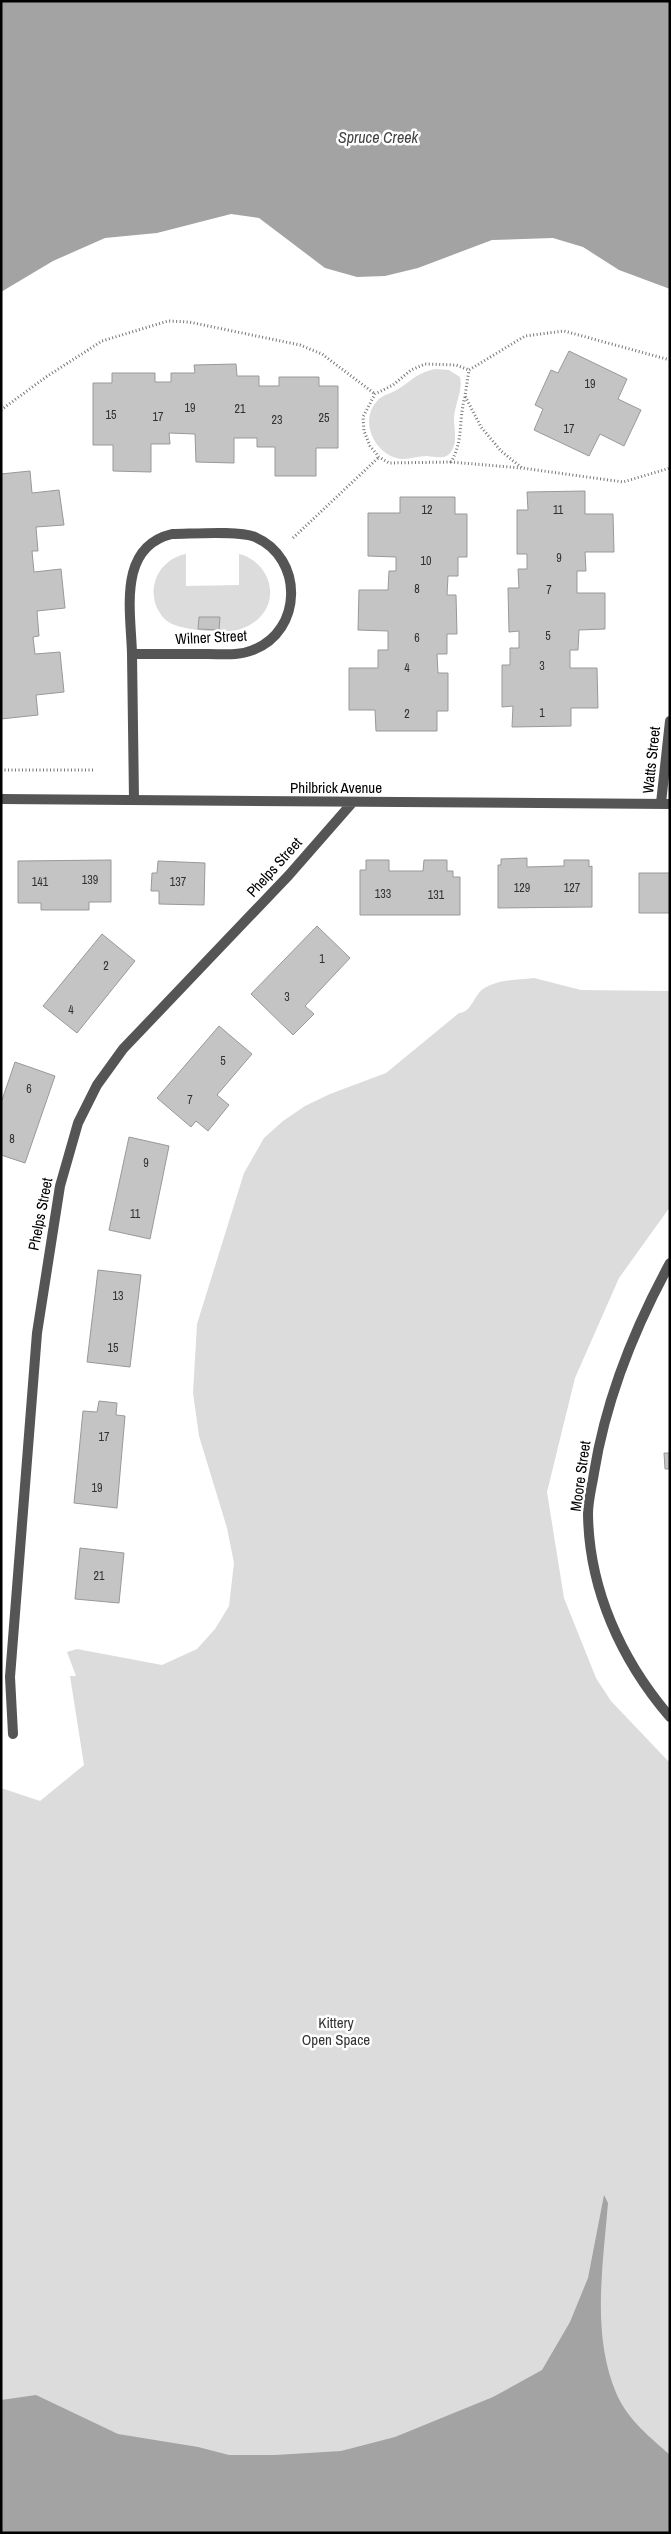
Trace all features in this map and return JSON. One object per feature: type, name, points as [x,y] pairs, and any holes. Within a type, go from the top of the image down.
[{"type":"street","name":"Wilner Street","points":[[132,654],[244,653],[263,646],[286,623],[291,607],[292,586],[290,578],[276,554],[263,540],[248,534],[172,534],[157,539],[138,557],[130,576],[134,799]]},
{"type":"street","name":"Watts Street","points":[[666,803],[670,721]]},
{"type":"street","name":"Philbrick Avenue","points":[[1,799],[134,799],[352,803],[666,803]]},
{"type":"street","name":"Phelps Street","points":[[13,1734],[10,1677],[37,1333],[60,1186],[78,1123],[97,1085],[124,1049],[289,875],[352,803]]},
{"type":"street","name":"Moore Street","points":[[670,1263],[637,1329],[618,1377],[598,1446],[588,1511],[594,1571],[607,1616],[628,1658],[651,1694],[670,1717]]},
{"type":"path","points":[[1,410],[46,376],[102,341],[168,321],[188,322],[300,344],[322,354],[375,394]]},
{"type":"path","points":[[670,360],[564,331],[525,336],[469,370],[442,363],[425,364],[411,370],[393,385],[375,394],[363,417],[364,431],[370,446],[379,457],[389,463],[451,462],[522,468],[624,482],[670,468]]},
{"type":"path","points":[[451,462],[460,440],[459,422],[466,396],[469,370]]},
{"type":"path","points":[[466,396],[488,436],[501,451],[522,468]]},
{"type":"path","points":[[276,554],[379,457]]},
{"type":"path","points":[[1,770],[95,770]]},
{"type":"green space","points":[[435,369],[449,370],[460,377],[461,382],[454,418],[455,441],[451,452],[445,457],[396,458],[381,449],[371,434],[369,425],[372,408],[382,397],[395,391],[417,376]]},
{"type":"green space","points":[[186,554],[186,586],[239,585],[239,554],[254,561],[261,567],[269,582],[270,599],[262,615],[253,623],[234,631],[203,631],[182,627],[167,621],[159,612],[155,602],[155,581],[159,572],[166,564]]},
{"type":"green space","name":"Kittery Open Space","points":[[534,978],[581,990],[670,991],[670,1207],[619,1278],[575,1378],[547,1492],[564,1598],[596,1678],[611,1701],[670,1763],[670,2533],[1,2533],[1,1788],[40,1801],[84,1765],[70,1676],[76,1676],[67,1652],[77,1649],[162,1665],[197,1649],[215,1629],[229,1606],[234,1563],[227,1528],[199,1436],[193,1393],[197,1324],[244,1173],[264,1138],[283,1121],[305,1106],[330,1094],[386,1073],[459,1013],[467,1010],[483,989],[501,982]]},
{"type":"water","name":"Spruce Creek","points":[[1,1],[670,1],[670,289],[619,270],[583,247],[553,238],[492,240],[418,268],[385,276],[357,277],[325,268],[259,218],[231,214],[157,233],[105,238],[53,261],[1,292]]},
{"type":"water","points":[[604,2195],[608,2203],[601,2300],[604,2349],[617,2395],[627,2413],[640,2428],[670,2455],[670,2533],[1,2533],[1,2400],[36,2395],[118,2434],[198,2447],[229,2455],[275,2455],[341,2451],[395,2437],[493,2397],[542,2370],[570,2322],[588,2278]]},
{"type":"building","points":[[569,351],[627,379],[618,399],[641,410],[624,446],[600,434],[589,456],[534,430],[543,409],[535,405],[551,370],[558,373]]},
{"type":"building","points":[[236,364],[237,376],[259,376],[259,386],[279,386],[279,377],[319,377],[319,386],[338,386],[338,448],[316,448],[316,476],[275,476],[275,447],[257,447],[257,438],[234,438],[234,463],[196,462],[195,434],[169,433],[170,444],[151,444],[151,472],[113,471],[113,445],[93,445],[93,383],[112,383],[112,373],[155,373],[155,382],[171,382],[171,373],[195,373],[194,365]]},
{"type":"building","points":[[30,471],[32,493],[59,490],[64,525],[36,527],[38,551],[32,551],[34,572],[61,569],[65,608],[37,611],[39,636],[33,637],[35,654],[60,652],[64,692],[36,695],[38,715],[1,719],[1,474]]},
{"type":"building","points":[[585,491],[585,514],[613,514],[614,552],[585,552],[586,571],[577,571],[577,593],[605,593],[605,629],[579,630],[578,650],[570,650],[570,668],[597,668],[598,708],[571,708],[571,726],[512,727],[513,706],[502,707],[502,665],[510,665],[510,648],[519,648],[519,631],[509,632],[508,588],[519,588],[518,569],[527,569],[527,554],[517,554],[517,510],[528,510],[527,492]]},
{"type":"building","points":[[400,497],[455,497],[455,514],[467,514],[467,557],[458,557],[458,576],[448,576],[447,595],[456,595],[457,634],[447,634],[447,654],[437,654],[438,673],[448,673],[448,711],[437,711],[437,731],[376,731],[375,710],[349,710],[349,668],[378,668],[378,650],[388,650],[388,631],[358,630],[359,590],[388,590],[389,571],[396,571],[396,557],[368,556],[368,513],[400,513]]},
{"type":"building","points":[[199,617],[220,617],[219,630],[198,629]]},
{"type":"building","points":[[527,858],[527,867],[564,866],[564,860],[589,860],[589,867],[592,866],[592,907],[498,908],[498,865],[501,865],[501,859]]},
{"type":"building","points":[[111,860],[111,902],[89,902],[89,910],[41,910],[41,903],[18,903],[18,861]]},
{"type":"building","points":[[366,860],[389,860],[389,871],[423,871],[424,860],[447,860],[447,871],[453,871],[453,877],[460,877],[460,915],[360,915],[360,870],[366,870]]},
{"type":"building","points":[[158,861],[205,863],[204,905],[159,904],[159,891],[151,891],[152,873],[157,873]]},
{"type":"building","points":[[639,873],[670,873],[670,913],[639,913]]},
{"type":"building","points":[[317,926],[350,958],[305,1006],[314,1014],[293,1035],[251,994]]},
{"type":"building","points":[[102,934],[135,961],[77,1033],[43,1006]]},
{"type":"building","points":[[219,1026],[252,1054],[217,1095],[229,1105],[208,1131],[196,1121],[191,1127],[157,1098]]},
{"type":"building","points":[[15,1062],[55,1076],[25,1163],[1,1155],[1,1103]]},
{"type":"building","points":[[129,1137],[169,1146],[150,1239],[109,1230]]},
{"type":"building","points":[[98,1270],[141,1275],[130,1367],[87,1362]]},
{"type":"building","points":[[99,1401],[117,1403],[116,1415],[125,1416],[117,1508],[74,1503],[83,1411],[97,1412]]},
{"type":"building","points":[[664,1453],[670,1453],[670,1469],[665,1469]]},
{"type":"building","points":[[80,1548],[124,1553],[119,1603],[75,1599]]}]
